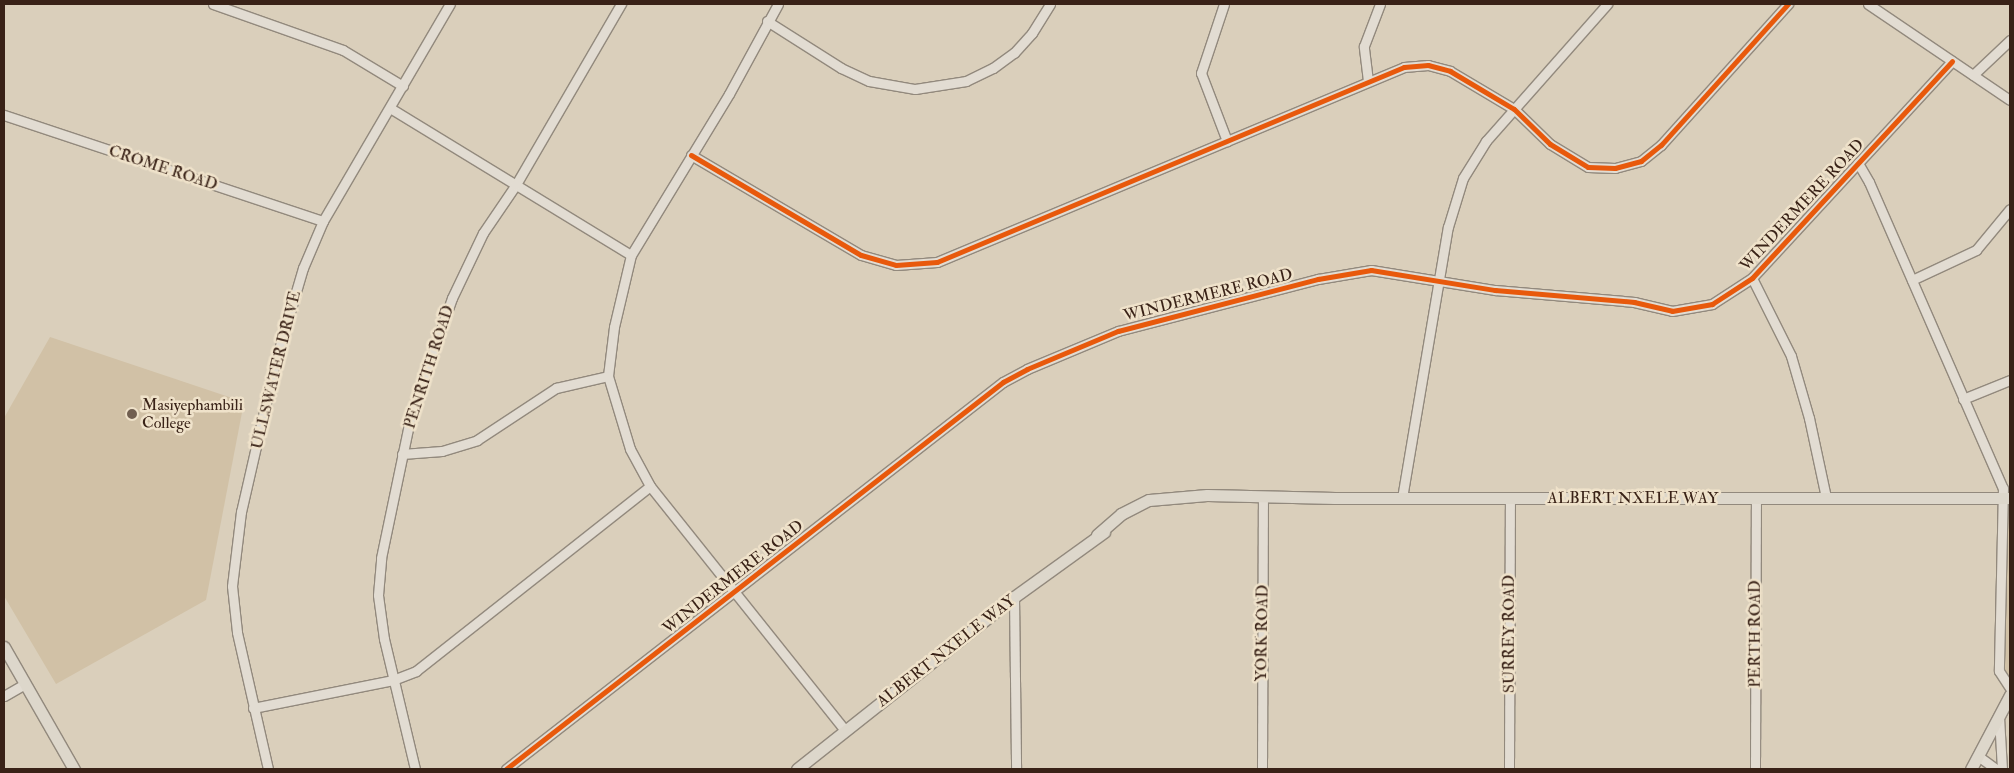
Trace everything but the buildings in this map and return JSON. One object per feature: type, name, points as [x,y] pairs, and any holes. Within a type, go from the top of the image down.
[{"type":"main road","name":"ALBERT NXELE WAY","points":[[797,769],[1014,597],[1097,536],[1105,525],[1139,504],[1207,498],[2007,498]]},
{"type":"main road","points":[[4,647],[74,769]]},
{"type":"main road","points":[[1971,769],[2010,695]]},
{"type":"street","points":[[213,4],[343,50],[403,86]]},
{"type":"street","name":"ULLSWATER DRIVE","points":[[268,769],[233,609],[232,569],[242,512],[286,318],[323,221],[450,4]]},
{"type":"street","name":"PENRITH ROAD","points":[[414,769],[393,680],[378,594],[381,558],[402,454],[425,370],[452,298],[483,233],[516,186],[621,4]]},
{"type":"street","points":[[778,4],[766,21],[729,94],[631,255],[608,376],[630,449],[650,486],[845,730]]},
{"type":"street","points":[[766,21],[804,48],[848,71],[894,88],[915,89],[966,81],[993,68],[1014,54],[1032,33],[1050,4]]},
{"type":"street","points":[[1224,4],[1201,73],[1227,141]]},
{"type":"street","points":[[1368,81],[1364,46],[1380,4]]},
{"type":"street","points":[[1402,498],[1453,206],[1463,178],[1486,141],[1606,4]]},
{"type":"street","points":[[691,155],[861,255],[879,262],[914,265],[944,259],[1404,67],[1439,67],[1514,108],[1550,144],[1588,167],[1615,168],[1641,161],[1661,145],[1788,4]]},
{"type":"street","points":[[1868,4],[2010,100]]},
{"type":"street","points":[[1973,75],[2010,40]]},
{"type":"street","name":"WINDERMERE ROAD","points":[[506,769],[1003,382],[1079,346],[1118,331],[1343,273],[1390,271],[1495,290],[1634,302],[1672,311],[1712,304],[1752,278],[1952,61]]},
{"type":"street","points":[[390,108],[631,255]]},
{"type":"street","name":"CROME ROAD","points":[[4,115],[323,221]]},
{"type":"street","points":[[1858,163],[1912,280],[1963,399],[2000,478],[2007,498],[1999,671],[2010,688]]},
{"type":"street","points":[[1912,280],[1976,250],[2010,209]]},
{"type":"street","points":[[1752,278],[1790,356],[1809,418],[1826,497]]},
{"type":"street","points":[[402,454],[442,451],[477,440],[556,388],[608,376]]},
{"type":"street","points":[[1963,399],[2010,380]]},
{"type":"street","points":[[254,708],[393,680],[416,671],[650,486]]},
{"type":"street","name":"YORK ROAD","points":[[1260,498],[1262,769]]},
{"type":"street","name":"SURREY ROAD","points":[[1509,769],[1510,498]]},
{"type":"street","name":"PERTH ROAD","points":[[1755,769],[1756,499]]},
{"type":"street","points":[[1014,597],[1016,769]]},
{"type":"street","points":[[4,696],[25,684]]},
{"type":"street","points":[[1999,717],[2002,769]]},
{"type":"street","points":[[1978,756],[1996,769]]},
{"type":"shaded area","points":[[50,337],[244,402],[206,600],[56,684],[4,596],[4,418]]},
{"type":"shaded area","points":[[2010,508],[2010,677],[2004,669],[2007,510]]},
{"type":"cycle path","points":[[691,155],[861,255],[896,265],[937,262],[1404,67],[1428,65],[1450,71],[1514,109],[1550,144],[1588,167],[1615,168],[1641,161],[1661,145],[1788,4]]},
{"type":"cycle path","points":[[506,769],[1003,382],[1027,369],[1118,331],[1318,279],[1371,270],[1495,290],[1634,302],[1672,311],[1712,304],[1752,278],[1952,61]]},
{"type":"place","name":"Masiyephambili College","points":[[132,414]]}]
